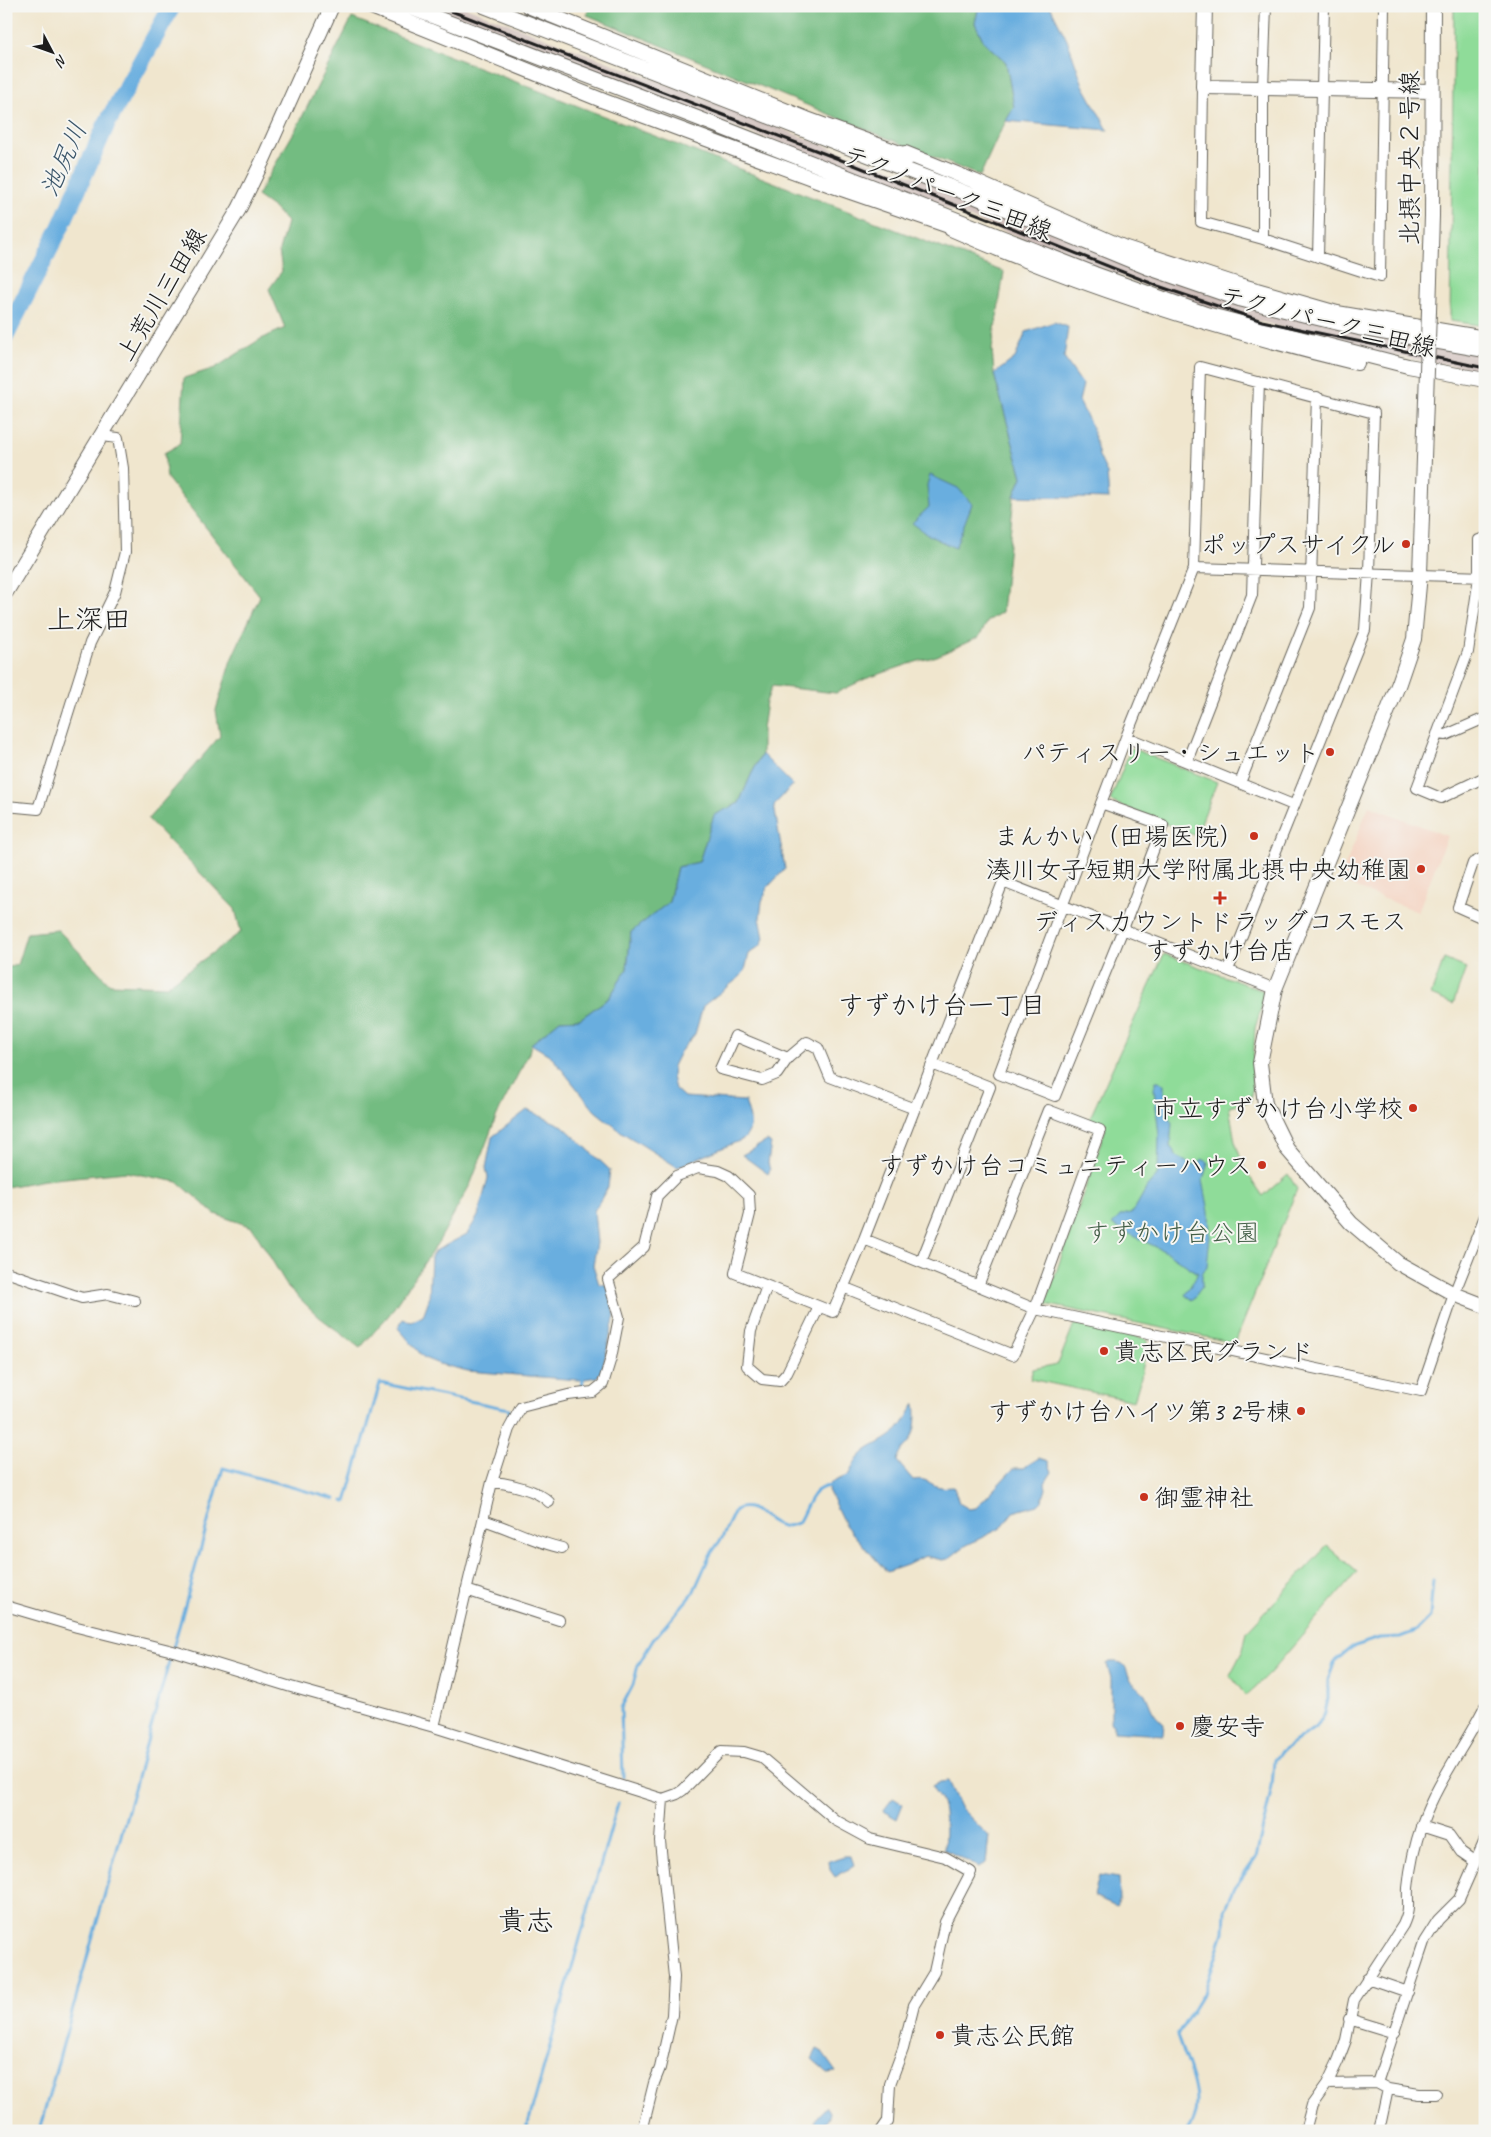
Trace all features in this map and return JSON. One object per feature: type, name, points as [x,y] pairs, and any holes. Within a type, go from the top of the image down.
[{"type":"main road","name":"上荒川三田線","points":[[6,592],[239,209],[264,160],[332,6]]},
{"type":"main road","points":[[369,6],[604,101],[937,222],[1068,263]]},
{"type":"main road","name":"テクノパーク三田線","points":[[406,6],[1068,263],[1206,314],[1408,366],[1485,380]]},
{"type":"main road","name":"テクノパーク三田線","points":[[484,6],[961,191],[1149,268],[1239,299],[1359,328],[1485,350]]},
{"type":"main road","points":[[528,6],[807,120],[905,153],[974,181],[1123,247],[1240,285],[1337,313],[1485,338]]},
{"type":"main road","points":[[1205,6],[1203,87],[1432,91]]},
{"type":"main road","name":"北摂中央２号線","points":[[1420,574],[1432,216],[1433,6]]},
{"type":"main road","points":[[905,153],[943,175],[961,191]]},
{"type":"main road","points":[[937,222],[998,250],[1177,314],[1302,350],[1410,375],[1485,388]]},
{"type":"main road","points":[[1420,574],[1414,640],[1276,989],[1260,1063],[1265,1104],[1287,1148],[1351,1223],[1398,1263],[1454,1294],[1485,1306]]},
{"type":"street","points":[[1263,239],[1263,88],[1266,6]]},
{"type":"street","points":[[1318,257],[1324,6]]},
{"type":"street","points":[[1203,87],[1201,222],[1263,239],[1380,277],[1384,6]]},
{"type":"street","points":[[1101,803],[1163,825],[1055,1096],[999,1074],[1101,803],[1126,737],[1194,568],[1200,366],[1374,413],[1369,572],[1365,630],[1228,970]]},
{"type":"street","points":[[1187,762],[1252,595],[1258,382]]},
{"type":"street","points":[[1240,783],[1310,608],[1317,397]]},
{"type":"street","points":[[6,806],[38,809],[90,643],[115,592],[125,552],[123,468],[118,438],[102,436]]},
{"type":"street","points":[[1485,538],[1479,540],[1482,576],[1468,652],[1417,788],[1441,798],[1485,777]]},
{"type":"street","points":[[1194,568],[1482,576]]},
{"type":"street","points":[[1437,734],[1446,735],[1485,718]]},
{"type":"street","points":[[1126,737],[1294,805]]},
{"type":"street","points":[[1485,857],[1473,863],[1458,907],[1485,919]]},
{"type":"street","points":[[434,1727],[492,1482],[509,1429],[521,1407],[568,1395],[593,1392],[603,1384],[611,1358],[619,1317],[608,1279],[644,1247],[657,1196],[677,1176],[698,1168],[718,1171],[728,1176],[749,1195],[750,1214],[735,1273],[833,1312],[864,1240],[1003,882],[1276,989]]},
{"type":"street","points":[[788,1058],[736,1036],[720,1069],[762,1080],[777,1074],[788,1058],[807,1042],[818,1048],[830,1077],[915,1109]]},
{"type":"street","points":[[921,1262],[990,1087],[932,1064]]},
{"type":"street","points":[[843,1287],[1013,1355],[1035,1308],[1100,1130],[1048,1110],[978,1286]]},
{"type":"street","points":[[864,1240],[1035,1308],[1421,1391],[1454,1294],[1481,1235],[1485,1216]]},
{"type":"street","points":[[6,1272],[82,1298],[108,1294],[136,1301]]},
{"type":"street","points":[[767,1286],[751,1331],[747,1366],[762,1379],[780,1381],[787,1373],[819,1307]]},
{"type":"street","points":[[492,1482],[513,1485],[544,1496],[549,1502]]},
{"type":"street","points":[[483,1520],[504,1526],[544,1544],[562,1548]]},
{"type":"street","points":[[466,1590],[559,1620]]},
{"type":"street","points":[[6,1606],[77,1627],[172,1650],[291,1687],[434,1727],[663,1798],[683,1790],[721,1751],[744,1752],[761,1757],[835,1820],[870,1839],[945,1857],[971,1872],[945,1922],[934,1972],[914,2005],[903,2049],[890,2084],[888,2121],[881,2131]]},
{"type":"street","points":[[1305,2131],[1312,2105],[1327,2084],[1346,2040],[1354,2000],[1403,1925],[1409,1911],[1408,1889],[1412,1859],[1421,1826],[1432,1800],[1485,1706]]},
{"type":"street","points":[[642,2131],[672,2021],[674,1977],[660,1841],[663,1798]]},
{"type":"street","points":[[1421,1826],[1448,1836],[1461,1852],[1474,1861]]},
{"type":"street","points":[[1377,2083],[1424,1942],[1438,1920],[1459,1899],[1474,1861],[1485,1840]]},
{"type":"street","points":[[1367,1978],[1408,1992]]},
{"type":"street","points":[[1349,2019],[1394,2033]]},
{"type":"street","points":[[1327,2084],[1377,2083],[1388,2089],[1419,2094],[1436,2094]]},
{"type":"street","points":[[1379,2131],[1388,2089]]},
{"type":"shaded area","points":[[423,6],[463,6],[860,159],[1485,357],[1485,371],[1387,355],[1197,305]]},
{"type":"shaded area","points":[[1369,806],[1447,836],[1418,912],[1339,881]]},
{"type":"green space","points":[[589,6],[979,6],[975,23],[984,42],[1006,62],[1014,107],[998,136],[980,176],[587,15]]},
{"type":"green space","points":[[1454,6],[1485,6],[1485,326],[1450,321]]},
{"type":"green space","points":[[352,18],[1004,272],[992,349],[994,374],[1022,477],[1014,496],[1002,612],[988,621],[979,637],[937,656],[865,679],[836,693],[772,686],[766,702],[762,729],[762,754],[739,803],[714,816],[699,862],[677,867],[669,902],[631,932],[627,969],[609,998],[580,1019],[560,1020],[531,1044],[529,1053],[497,1115],[471,1183],[439,1241],[389,1315],[360,1348],[318,1316],[288,1287],[252,1227],[215,1214],[178,1182],[126,1172],[45,1180],[6,1187],[6,968],[17,965],[27,933],[58,930],[110,984],[167,986],[241,932],[235,909],[148,819],[220,736],[216,710],[231,660],[260,596],[167,478],[164,453],[180,444],[184,378],[215,368],[259,340],[285,328],[269,289],[282,271],[279,251],[287,222],[274,208],[257,196],[297,127]]},
{"type":"green space","points":[[1131,748],[1217,782],[1196,836],[1110,801]]},
{"type":"green space","name":"すずかけ台公園","points":[[1164,954],[1266,992],[1255,1028],[1251,1101],[1229,1106],[1235,1142],[1245,1170],[1263,1196],[1288,1174],[1297,1189],[1235,1343],[1045,1304],[1106,1128],[1089,1120]]},
{"type":"green space","points":[[1444,959],[1466,968],[1453,1004],[1431,995]]},
{"type":"green space","name":"貴志区民グランド","points":[[1074,1324],[1148,1339],[1141,1377],[1134,1401],[1030,1379],[1033,1369],[1058,1364]]},
{"type":"green space","points":[[1327,1546],[1357,1572],[1270,1673],[1246,1696],[1230,1675],[1243,1650],[1247,1631]]},
{"type":"water","points":[[979,6],[1050,6],[1068,42],[1083,85],[1108,130],[1006,121],[1014,107],[1006,62],[984,42],[975,23]]},
{"type":"water","points":[[1054,322],[1068,327],[1064,358],[1083,385],[1079,401],[1092,427],[1099,456],[1107,473],[1109,499],[1014,496],[1022,477],[994,374],[1015,358],[1026,332]]},
{"type":"water","points":[[930,475],[958,488],[972,504],[955,548],[930,536],[912,523],[929,507],[927,485]]},
{"type":"water","points":[[762,754],[793,785],[774,805],[785,869],[768,887],[762,901],[760,918],[764,938],[761,945],[749,954],[745,970],[740,977],[703,1006],[695,1034],[680,1052],[673,1066],[672,1077],[675,1089],[684,1097],[745,1101],[750,1121],[749,1130],[744,1139],[677,1167],[623,1133],[595,1111],[551,1056],[531,1044],[560,1020],[580,1019],[609,998],[627,969],[631,932],[669,902],[677,867],[699,862],[714,815],[739,803]]},
{"type":"water","points":[[1156,1081],[1164,1085],[1164,1093],[1172,1103],[1166,1113],[1172,1123],[1170,1147],[1175,1151],[1175,1155],[1191,1165],[1199,1164],[1202,1159],[1208,1162],[1203,1180],[1209,1212],[1210,1237],[1207,1266],[1202,1275],[1202,1287],[1192,1300],[1185,1295],[1198,1273],[1166,1252],[1112,1225],[1120,1216],[1133,1212],[1147,1187],[1157,1176],[1159,1136],[1154,1088]]},
{"type":"water","points":[[527,1110],[563,1126],[610,1170],[608,1187],[594,1211],[597,1243],[593,1265],[599,1284],[607,1285],[615,1315],[602,1370],[597,1377],[578,1380],[468,1371],[439,1364],[424,1358],[398,1328],[403,1319],[411,1322],[423,1316],[429,1299],[431,1257],[435,1251],[467,1234],[478,1216],[488,1178],[486,1168],[492,1137]]},
{"type":"water","points":[[767,1141],[771,1144],[768,1163],[770,1170],[768,1174],[742,1155]]},
{"type":"water","points":[[915,1404],[914,1433],[900,1453],[897,1461],[913,1480],[923,1480],[937,1486],[954,1487],[959,1503],[969,1509],[976,1508],[1014,1468],[1023,1468],[1039,1458],[1048,1461],[1052,1472],[1045,1483],[1046,1489],[1042,1501],[1038,1505],[1013,1512],[1001,1528],[965,1546],[948,1559],[942,1560],[925,1556],[887,1572],[845,1525],[828,1490],[830,1483],[849,1475],[864,1452],[898,1430]]},
{"type":"water","points":[[1110,1662],[1120,1663],[1125,1666],[1132,1682],[1145,1694],[1154,1713],[1164,1724],[1163,1735],[1114,1732],[1114,1724],[1111,1722],[1111,1678],[1107,1664]]},
{"type":"water","points":[[948,1781],[960,1807],[989,1836],[986,1863],[978,1867],[944,1849],[945,1826],[943,1809],[932,1787],[940,1782]]},
{"type":"water","points":[[893,1798],[903,1804],[897,1819],[883,1811]]},
{"type":"water","points":[[844,1856],[851,1856],[854,1866],[835,1877],[830,1870],[829,1861]]},
{"type":"water","points":[[1099,1875],[1119,1878],[1120,1899],[1116,1906],[1094,1896]]},
{"type":"water","points":[[817,2049],[821,2051],[836,2072],[828,2073],[812,2059]]},
{"type":"water","points":[[826,2107],[830,2113],[829,2118],[825,2124],[818,2126],[814,2120]]},
{"type":"waterway","name":"池尻川","points":[[6,335],[60,228],[106,125],[172,6]]},
{"type":"waterway","points":[[582,1387],[583,1379]]},
{"type":"waterway","points":[[343,1501],[346,1502],[380,1383],[509,1409],[509,1417]]},
{"type":"waterway","points":[[39,2131],[223,1468],[335,1499]]},
{"type":"waterway","points":[[623,1777],[621,1708],[633,1685],[638,1665],[653,1640],[693,1593],[710,1555],[722,1538],[735,1510],[748,1508],[760,1513],[776,1524],[784,1526],[798,1523],[813,1494],[823,1487],[830,1486]]},
{"type":"waterway","points":[[1187,2131],[1196,2109],[1196,2097],[1194,2084],[1177,2036],[1205,1990],[1224,1932],[1225,1910],[1235,1887],[1256,1858],[1272,1787],[1274,1760],[1280,1753],[1317,1726],[1325,1713],[1328,1699],[1328,1680],[1335,1661],[1352,1647],[1380,1638],[1400,1637],[1416,1631],[1430,1617],[1433,1580]]},
{"type":"waterway","points":[[526,2131],[618,1803]]},
{"type":"railway","points":[[438,6],[849,163],[1158,286],[1262,321],[1485,368]]},
{"type":"place","name":"ポップスサイクル","points":[[1406,544]]},
{"type":"place","name":"パティスリー・シュエット","points":[[1330,752]]},
{"type":"place","name":"まんかい（田場医院）","points":[[1254,836]]},
{"type":"place","name":"湊川女子短期大学附属北摂中央幼稚園","points":[[1421,869]]},
{"type":"place","name":"ディスカウントドラッグコスモス すずかけ台店","points":[[1220,898]]},
{"type":"place","name":"市立すずかけ台小学校","points":[[1413,1108]]},
{"type":"place","name":"すずかけ台コミュニティーハウス","points":[[1262,1165]]},
{"type":"place","name":"貴志区民グランド","points":[[1104,1351]]},
{"type":"place","name":"すずかけ台ハイツ第3 2号棟","points":[[1301,1411]]},
{"type":"place","name":"御霊神社","points":[[1144,1497]]},
{"type":"place","name":"慶安寺","points":[[1180,1726]]},
{"type":"place","name":"貴志公民館","points":[[940,2035]]},
{"type":"district","name":"上深田","points":[[89,619]]},
{"type":"district","name":"すずかけ台一丁目","points":[[942,1005]]},
{"type":"district","name":"貴志","points":[[526,1920]]}]
